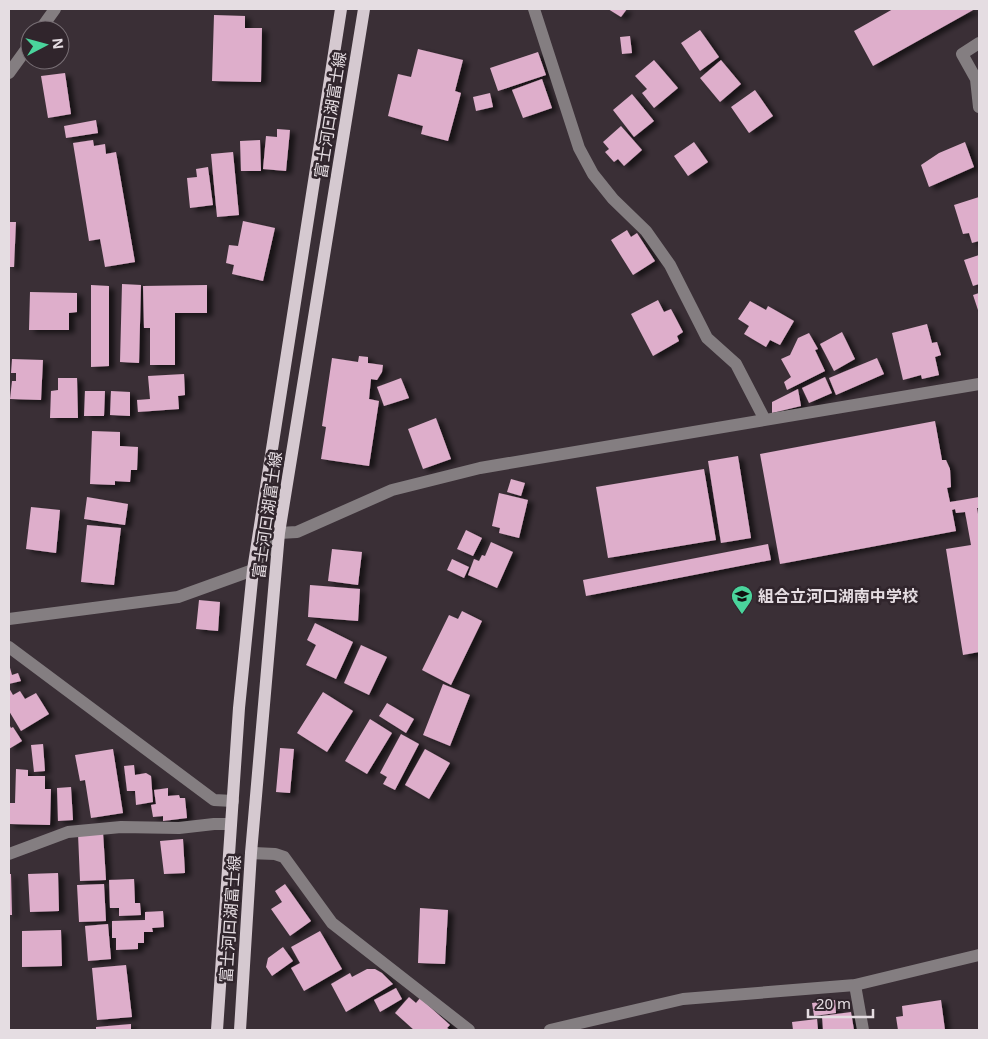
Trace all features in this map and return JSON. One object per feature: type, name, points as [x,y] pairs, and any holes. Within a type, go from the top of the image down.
[{"type":"main road","name":"富士河口湖富士線","points":[[217,1030],[239,708],[252,570],[341,9]]},
{"type":"main road","name":"富士河口湖富士線","points":[[240,1030],[251,853],[279,533],[364,9]]},
{"type":"street","points":[[47,20],[55,9]]},
{"type":"street","points":[[534,9],[579,148],[592,174],[613,199],[646,231],[670,265],[707,338],[736,364],[765,420]]},
{"type":"street","points":[[979,43],[962,54],[976,79],[979,107]]},
{"type":"street","points":[[9,73],[20,58]]},
{"type":"street","points":[[9,619],[178,597],[252,570],[279,533],[297,532],[392,490],[480,468],[979,384]]},
{"type":"street","points":[[9,647],[214,800],[233,800]]},
{"type":"street","points":[[9,854],[68,832],[121,827],[179,828],[231,824]]},
{"type":"street","points":[[251,853],[275,854],[284,857],[332,923],[469,1030]]},
{"type":"street","points":[[550,1030],[683,1000],[855,985],[979,955]]},
{"type":"street","points":[[855,985],[863,1030]]},
{"type":"building","points":[[608,9],[627,9],[621,17]]},
{"type":"building","points":[[893,9],[975,9],[873,66],[854,31]]},
{"type":"building","points":[[214,15],[245,16],[245,28],[262,28],[261,82],[212,81]]},
{"type":"building","points":[[700,30],[719,57],[700,71],[681,43]]},
{"type":"building","points":[[630,36],[632,53],[622,54],[620,37]]},
{"type":"building","points":[[418,49],[463,60],[455,91],[461,93],[448,141],[421,134],[423,126],[388,116],[398,74],[411,77]]},
{"type":"building","points":[[538,52],[546,75],[498,91],[490,68]]},
{"type":"building","points":[[654,60],[678,88],[654,108],[642,93],[647,89],[635,76]]},
{"type":"building","points":[[721,60],[741,84],[720,102],[700,78]]},
{"type":"building","points":[[65,73],[71,114],[48,118],[41,76]]},
{"type":"building","points":[[542,79],[552,108],[523,118],[512,90]]},
{"type":"building","points":[[755,90],[773,116],[749,133],[731,107]]},
{"type":"building","points":[[490,93],[493,107],[476,111],[473,97]]},
{"type":"building","points":[[632,94],[654,121],[634,137],[613,110]]},
{"type":"building","points":[[96,120],[98,133],[66,138],[64,126]]},
{"type":"building","points":[[621,126],[642,150],[624,166],[618,159],[614,162],[605,152],[609,149],[603,142]]},
{"type":"building","points":[[277,129],[290,130],[286,171],[263,169],[266,136],[277,137]]},
{"type":"building","points":[[93,140],[94,146],[105,144],[106,154],[116,152],[135,262],[105,267],[100,239],[89,241],[73,143]]},
{"type":"building","points":[[260,140],[261,171],[241,171],[240,141]]},
{"type":"building","points":[[694,142],[708,162],[688,176],[674,156]]},
{"type":"building","points":[[965,142],[974,167],[929,187],[921,165],[939,153]]},
{"type":"building","points":[[233,152],[239,215],[217,217],[211,154]]},
{"type":"building","points":[[208,167],[213,205],[190,208],[187,178],[197,177],[196,169]]},
{"type":"building","points":[[979,197],[979,241],[972,243],[969,233],[963,234],[954,205]]},
{"type":"building","points":[[243,221],[275,228],[263,281],[232,274],[234,265],[226,263],[229,245],[238,246]]},
{"type":"building","points":[[9,222],[16,222],[14,267],[9,267]]},
{"type":"building","points":[[627,230],[631,237],[637,233],[655,261],[633,275],[611,240]]},
{"type":"building","points":[[979,255],[979,284],[973,286],[964,260]]},
{"type":"building","points":[[122,284],[141,285],[139,363],[120,362]]},
{"type":"building","points":[[91,285],[109,286],[109,366],[91,367]]},
{"type":"building","points":[[207,285],[207,313],[175,313],[175,365],[150,365],[150,328],[144,328],[143,286]]},
{"type":"building","points":[[30,292],[77,293],[77,312],[69,313],[69,330],[29,330]]},
{"type":"building","points":[[979,293],[979,313],[973,295]]},
{"type":"building","points":[[658,300],[664,312],[671,309],[683,332],[677,336],[679,341],[653,356],[631,314]]},
{"type":"building","points":[[750,301],[766,310],[768,306],[794,321],[780,345],[770,340],[766,347],[744,334],[749,326],[738,319]]},
{"type":"building","points":[[927,324],[932,343],[937,342],[941,355],[935,357],[939,375],[922,379],[921,375],[903,380],[892,333]]},
{"type":"building","points":[[842,332],[855,359],[834,371],[820,344]]},
{"type":"building","points":[[809,333],[818,349],[815,350],[825,371],[787,390],[784,382],[791,377],[781,359],[790,355],[798,338]]},
{"type":"building","points":[[359,356],[368,357],[368,363],[383,365],[382,372],[377,380],[371,379],[369,399],[379,401],[369,466],[321,459],[326,427],[322,426],[332,358],[358,362]]},
{"type":"building","points":[[877,358],[884,374],[836,395],[829,378]]},
{"type":"building","points":[[12,359],[43,360],[41,400],[10,399],[12,381],[16,381],[16,373],[11,373]]},
{"type":"building","points":[[184,374],[185,395],[178,396],[179,409],[138,412],[137,400],[150,399],[148,376]]},
{"type":"building","points":[[825,377],[832,393],[809,403],[802,388]]},
{"type":"building","points":[[58,378],[77,378],[78,418],[50,418],[51,391],[58,390]]},
{"type":"building","points":[[401,378],[409,398],[384,406],[377,387]]},
{"type":"building","points":[[798,389],[801,406],[772,413],[772,402]]},
{"type":"building","points":[[85,391],[105,391],[104,416],[84,416]]},
{"type":"building","points":[[111,391],[130,392],[130,416],[110,415]]},
{"type":"building","points":[[436,418],[451,459],[423,469],[408,429]]},
{"type":"building","points":[[935,421],[942,460],[946,460],[950,469],[951,487],[947,488],[950,502],[979,497],[979,508],[977,508],[979,520],[979,652],[963,655],[946,549],[971,545],[965,512],[956,513],[955,509],[952,510],[956,531],[780,564],[760,454]]},
{"type":"building","points":[[92,431],[120,432],[120,446],[138,447],[137,470],[131,470],[130,482],[115,481],[115,485],[90,484]]},
{"type":"building","points":[[738,456],[751,538],[721,543],[708,461]]},
{"type":"building","points":[[704,469],[716,540],[608,558],[596,487]]},
{"type":"building","points":[[511,479],[525,483],[521,496],[507,492]]},
{"type":"building","points":[[499,493],[528,500],[519,538],[499,533],[500,528],[492,526]]},
{"type":"building","points":[[87,497],[128,504],[125,525],[84,519]]},
{"type":"building","points":[[31,507],[60,510],[56,553],[26,549]]},
{"type":"building","points":[[87,525],[121,528],[114,585],[81,582]]},
{"type":"building","points":[[466,530],[482,538],[473,556],[457,549]]},
{"type":"building","points":[[491,542],[513,552],[497,588],[468,575],[474,559],[479,561],[482,555],[485,556]]},
{"type":"building","points":[[768,544],[771,560],[586,596],[583,580]]},
{"type":"building","points":[[332,549],[362,552],[358,585],[328,581]]},
{"type":"building","points":[[452,559],[469,567],[464,578],[447,570]]},
{"type":"building","points":[[310,585],[360,589],[358,621],[308,617]]},
{"type":"building","points":[[199,600],[220,602],[218,631],[196,629]]},
{"type":"building","points":[[462,611],[482,621],[451,685],[422,670],[449,615],[458,619]]},
{"type":"building","points":[[315,623],[353,642],[336,679],[306,665],[316,645],[307,640]]},
{"type":"building","points":[[361,645],[387,657],[369,695],[344,683]]},
{"type":"building","points":[[9,664],[12,675],[18,673],[21,681],[9,684]]},
{"type":"building","points":[[443,684],[470,695],[450,746],[423,735]]},
{"type":"building","points":[[9,688],[13,695],[20,691],[25,699],[36,693],[49,714],[21,731],[9,711]]},
{"type":"building","points":[[323,692],[353,711],[327,752],[297,733]]},
{"type":"building","points":[[387,703],[414,719],[406,733],[379,716]]},
{"type":"building","points":[[370,719],[392,733],[367,774],[345,761]]},
{"type":"building","points":[[9,724],[22,741],[9,749]]},
{"type":"building","points":[[401,734],[419,744],[395,790],[383,784],[387,777],[380,773]]},
{"type":"building","points":[[43,744],[45,771],[34,772],[31,745]]},
{"type":"building","points":[[280,748],[294,749],[290,793],[276,792]]},
{"type":"building","points":[[113,749],[123,813],[91,818],[85,780],[80,781],[75,755]]},
{"type":"building","points":[[425,749],[450,763],[429,799],[405,785]]},
{"type":"building","points":[[134,765],[135,775],[146,773],[151,776],[153,802],[136,805],[135,791],[127,791],[124,766]]},
{"type":"building","points":[[16,769],[28,770],[28,776],[45,776],[45,789],[51,789],[50,825],[9,824],[9,803],[15,803]]},
{"type":"building","points":[[71,787],[73,820],[58,821],[57,788]]},
{"type":"building","points":[[168,788],[168,796],[179,795],[180,798],[185,798],[187,818],[163,821],[163,816],[153,817],[151,805],[156,804],[154,790]]},
{"type":"building","points":[[103,832],[106,880],[80,881],[78,834]]},
{"type":"building","points":[[183,839],[185,873],[164,874],[160,841]]},
{"type":"building","points":[[58,873],[59,911],[30,912],[28,874]]},
{"type":"building","points":[[9,874],[11,874],[12,915],[9,915]]},
{"type":"building","points":[[134,879],[135,903],[140,903],[141,915],[119,916],[119,908],[110,908],[109,880]]},
{"type":"building","points":[[104,884],[106,921],[79,922],[77,885]]},
{"type":"building","points":[[285,884],[311,921],[290,936],[271,909],[282,902],[275,891]]},
{"type":"building","points":[[420,908],[448,910],[445,964],[418,963]]},
{"type":"building","points":[[163,911],[164,927],[152,928],[153,932],[144,932],[144,943],[138,943],[138,949],[116,950],[116,938],[112,938],[112,921],[145,920],[145,912]]},
{"type":"building","points":[[108,924],[111,959],[88,961],[85,926]]},
{"type":"building","points":[[61,930],[62,966],[22,967],[22,931]]},
{"type":"building","points":[[320,931],[342,969],[304,991],[291,968],[300,963],[291,947]]},
{"type":"building","points":[[283,947],[293,961],[272,976],[266,967],[268,958]]},
{"type":"building","points":[[126,965],[132,1017],[97,1020],[92,968]]},
{"type":"building","points":[[367,969],[375,969],[382,973],[393,984],[346,1012],[331,984],[350,973],[352,977]]},
{"type":"building","points":[[396,988],[402,999],[380,1012],[374,1000]]},
{"type":"building","points":[[409,997],[416,1003],[420,998],[450,1025],[447,1028],[450,1030],[414,1030],[395,1013]]},
{"type":"building","points":[[835,1000],[836,1013],[814,1016],[812,1003]]},
{"type":"building","points":[[941,1000],[945,1030],[898,1030],[896,1017],[903,1016],[902,1006]]},
{"type":"building","points":[[851,1012],[854,1030],[823,1030],[822,1016]]},
{"type":"building","points":[[817,1019],[818,1030],[793,1030],[792,1022]]},
{"type":"building","points":[[131,1024],[131,1030],[96,1030],[96,1027]]},
{"type":"place","name":"組合立河口湖南中学校","points":[[742,615]]}]
